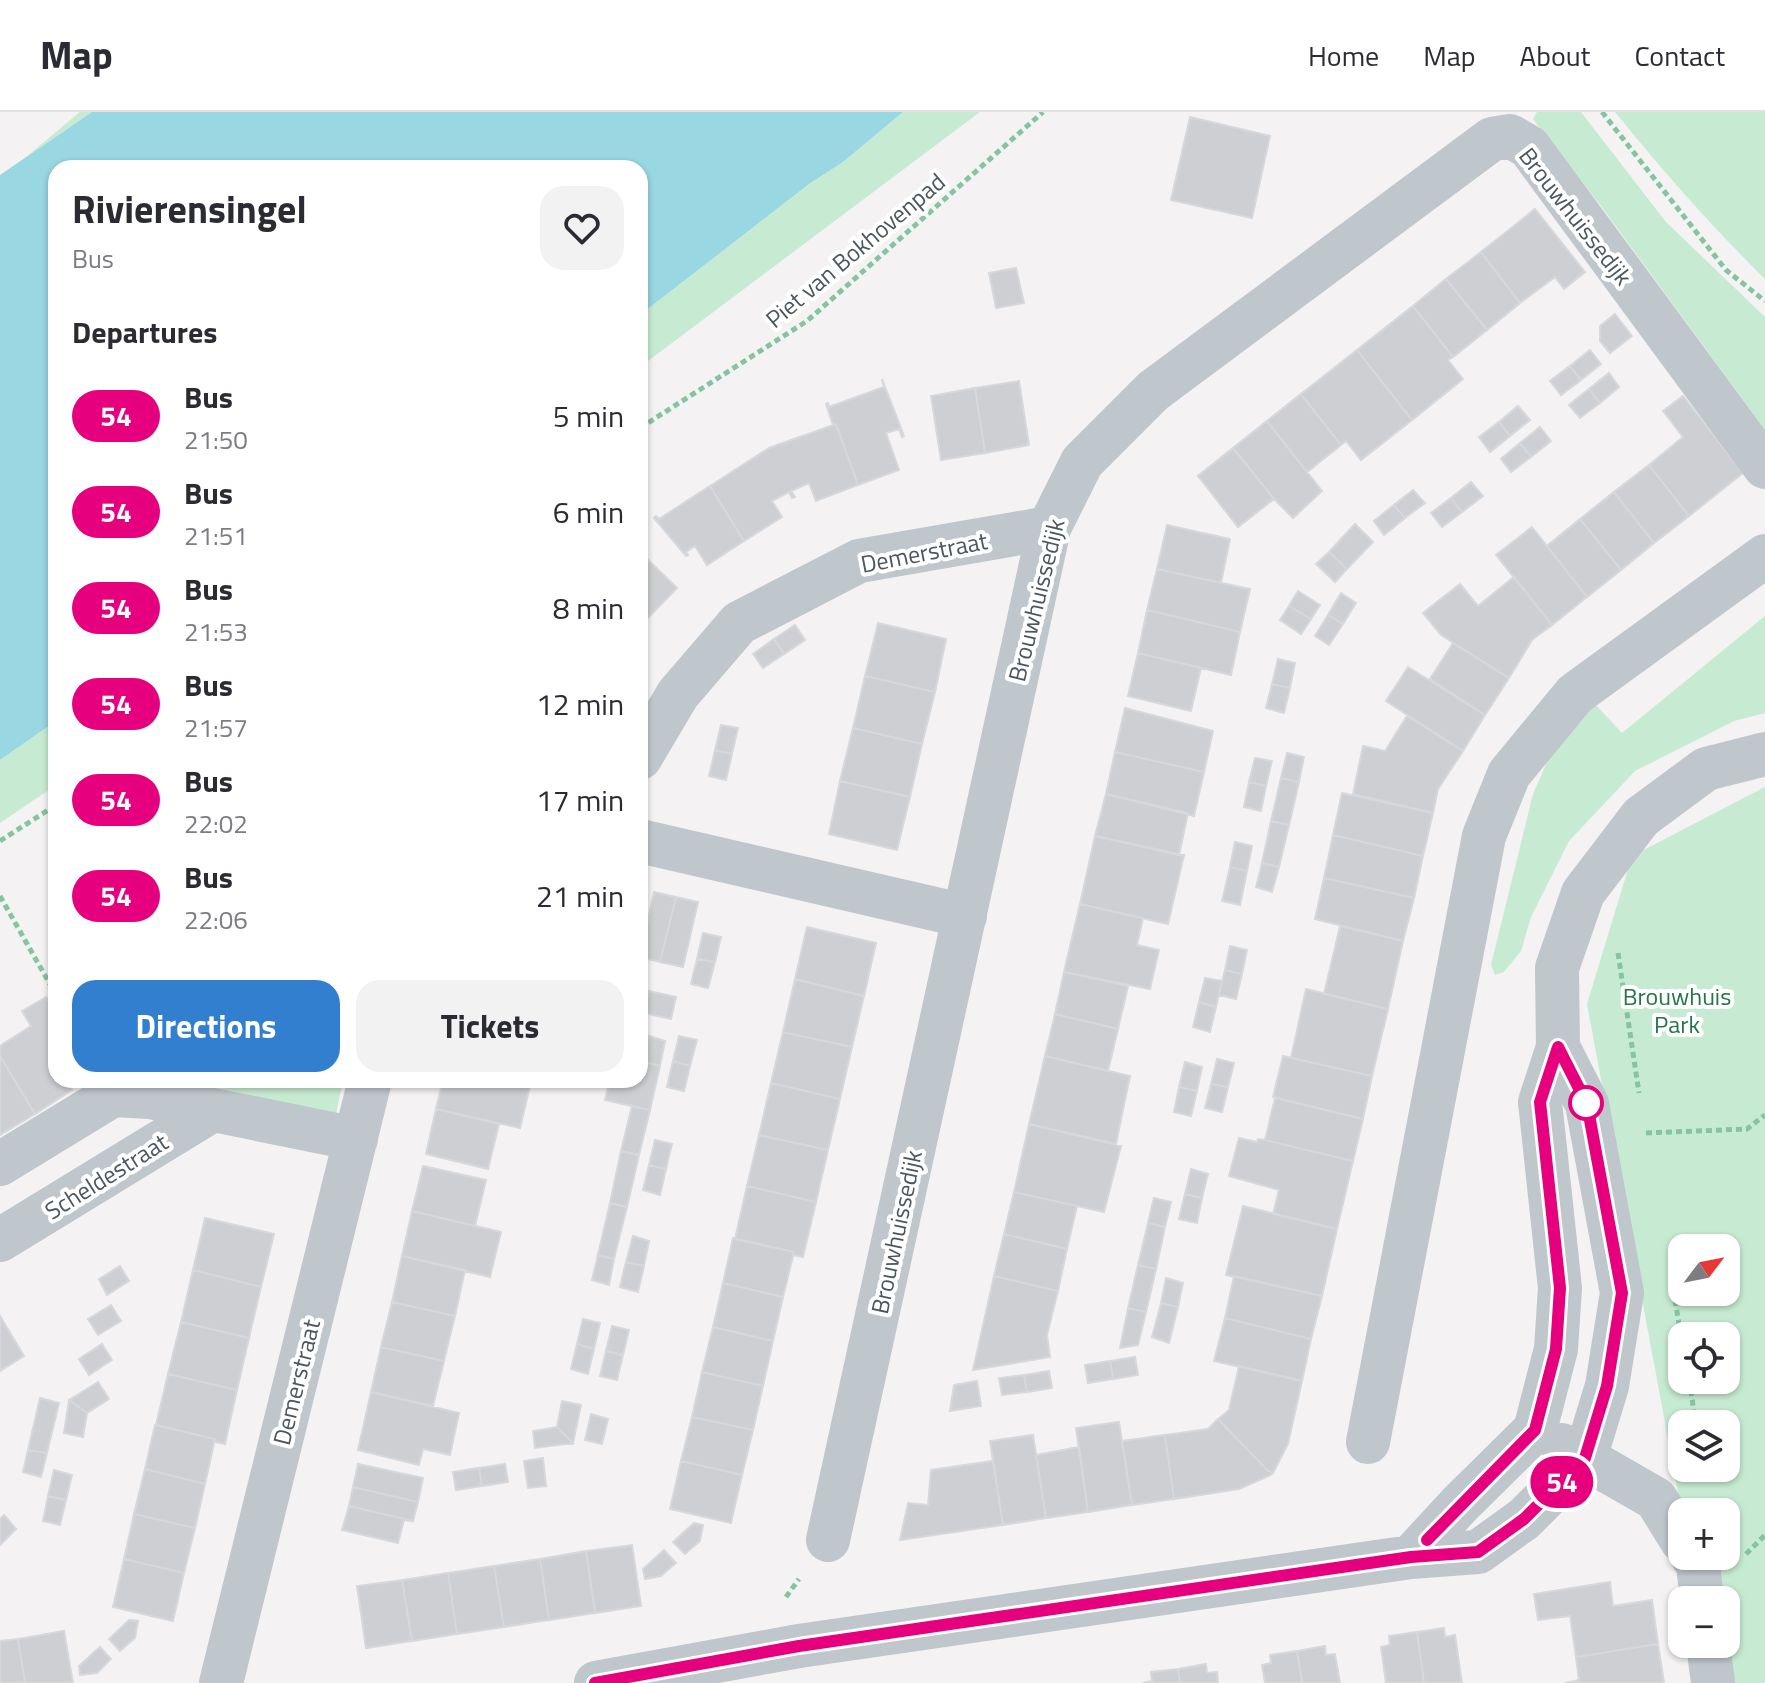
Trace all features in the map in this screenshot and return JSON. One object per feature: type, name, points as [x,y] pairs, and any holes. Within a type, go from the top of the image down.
[{"type":"street","name":"Brouwhuissedijk","points":[[828,1540],[1049,528],[1082,462],[1153,391],[1492,139],[1510,136],[1529,147],[1765,467]]},
{"type":"street","name":"Demerstraat","points":[[648,745],[678,694],[739,623],[859,561],[1049,528]]},
{"type":"street","points":[[1368,1442],[1484,836],[1509,774],[1575,694],[1765,556]]},
{"type":"street","points":[[1411,1557],[1535,1430],[1556,1349],[1560,1288],[1540,1102],[1558,1047],[1557,968],[1583,893],[1641,817],[1706,769],[1765,754]]},
{"type":"street","points":[[648,843],[965,916]]},
{"type":"street","points":[[596,1683],[746,1670],[1411,1557],[1478,1552],[1524,1519],[1585,1458],[1607,1386],[1622,1293],[1587,1104],[1558,1047]]},
{"type":"street","name":"Demerstraat","points":[[221,1683],[368,1088]]},
{"type":"street","name":"Scheldestraat","points":[[0,1164],[113,1095],[150,1097],[356,1139]]},
{"type":"street","name":"Scheldestraat","points":[[0,1240],[211,1111]]},
{"type":"street","points":[[1535,1430],[1656,1499],[1668,1518]]},
{"type":"street","points":[[1710,1658],[1713,1683]]},
{"type":"path","name":"Piet van Bokhovenpad","points":[[648,423],[807,321],[1043,112]]},
{"type":"path","points":[[1602,112],[1726,270],[1765,301]]},
{"type":"path","points":[[0,841],[48,810]]},
{"type":"path","points":[[0,896],[48,981]]},
{"type":"path","points":[[1646,1133],[1747,1129],[1764,1119]]},
{"type":"green space","points":[[80,112],[92,112],[26,157]]},
{"type":"green space","points":[[903,112],[980,112],[648,361],[648,309],[809,184],[843,162]]},
{"type":"green space","points":[[1537,112],[1581,112],[1666,222],[1765,317],[1765,430],[1601,206],[1533,119]]},
{"type":"green space","points":[[1615,112],[1765,112],[1765,279],[1687,197]]},
{"type":"green space","points":[[1765,616],[1765,713],[1734,721],[1635,771],[1569,841],[1531,917],[1521,951],[1504,972],[1495,975],[1491,965],[1533,794],[1554,746],[1595,704],[1622,733]]},
{"type":"green space","points":[[48,727],[48,790],[0,823],[0,760]]},
{"type":"green space","name":"Brouwhuis Park","points":[[1765,787],[1765,1683],[1713,1683],[1721,1658],[1740,1658],[1740,1586],[1695,1586],[1693,1570],[1740,1570],[1740,1498],[1679,1498],[1676,1482],[1740,1482],[1740,1410],[1668,1410],[1668,1439],[1587,1004],[1632,856]]},
{"type":"green space","points":[[217,1088],[341,1088],[336,1114]]},
{"type":"water","points":[[92,112],[903,112],[843,162],[809,184],[648,309],[648,160],[48,160],[48,727],[0,760],[0,175]]},
{"type":"building","points":[[1190,117],[1270,136],[1252,218],[1171,200]]},
{"type":"building","points":[[1535,209],[1585,272],[1564,289],[1555,277],[1520,303],[1481,252]]},
{"type":"building","points":[[1481,252],[1520,303],[1487,330],[1446,279]]},
{"type":"building","points":[[1016,268],[1024,303],[996,308],[989,273]]},
{"type":"building","points":[[1446,279],[1487,330],[1453,357],[1413,306]]},
{"type":"building","points":[[1413,306],[1453,357],[1448,360],[1463,379],[1412,420],[1357,350]]},
{"type":"building","points":[[1615,314],[1632,336],[1610,353],[1600,341],[1600,326]]},
{"type":"building","points":[[1357,350],[1412,420],[1361,460],[1346,441],[1341,445],[1301,394]]},
{"type":"building","points":[[1590,350],[1601,364],[1581,380],[1570,366]]},
{"type":"building","points":[[1570,366],[1581,380],[1561,395],[1550,381]]},
{"type":"building","points":[[1609,373],[1619,387],[1600,403],[1589,389]]},
{"type":"building","points":[[882,379],[904,436],[899,429],[886,433],[899,470],[858,485],[826,404],[829,407],[884,387]]},
{"type":"building","points":[[1019,381],[1029,445],[985,453],[975,388]]},
{"type":"building","points":[[975,388],[985,453],[941,460],[931,396]]},
{"type":"building","points":[[1589,389],[1600,403],[1580,418],[1569,405]]},
{"type":"building","points":[[1301,394],[1341,445],[1307,472],[1267,421]]},
{"type":"building","points":[[1683,396],[1743,473],[1689,516],[1649,465],[1683,437],[1663,411]]},
{"type":"building","points":[[1518,406],[1530,420],[1510,436],[1499,422]]},
{"type":"building","points":[[1267,421],[1322,491],[1293,518],[1233,448]]},
{"type":"building","points":[[1499,422],[1510,436],[1490,452],[1479,437]]},
{"type":"building","points":[[836,424],[858,485],[816,501],[809,483],[791,491],[795,497],[792,498],[789,492],[772,501],[782,517],[744,541],[710,486],[769,448]]},
{"type":"building","points":[[1540,427],[1551,441],[1531,457],[1520,443]]},
{"type":"building","points":[[1520,443],[1531,457],[1511,472],[1501,459]]},
{"type":"building","points":[[1233,448],[1274,499],[1238,527],[1198,476]]},
{"type":"building","points":[[1649,465],[1689,516],[1654,543],[1614,492]]},
{"type":"building","points":[[1471,482],[1483,496],[1462,512],[1451,498]]},
{"type":"building","points":[[710,486],[744,541],[707,565],[695,546],[686,552],[686,556],[654,518],[659,519]]},
{"type":"building","points":[[1413,490],[1425,503],[1405,518],[1394,505]]},
{"type":"building","points":[[1614,492],[1654,543],[1621,570],[1580,519]]},
{"type":"building","points":[[1451,498],[1462,512],[1442,527],[1431,513]]},
{"type":"building","points":[[1394,505],[1405,518],[1384,535],[1374,521]]},
{"type":"building","points":[[1580,519],[1621,570],[1587,597],[1547,546]]},
{"type":"building","points":[[1355,524],[1373,542],[1347,569],[1329,552]]},
{"type":"building","points":[[1167,525],[1230,539],[1221,583],[1157,569]]},
{"type":"building","points":[[1532,527],[1587,597],[1552,625],[1496,555]]},
{"type":"building","points":[[1329,552],[1347,569],[1335,582],[1316,564]]},
{"type":"building","points":[[648,560],[677,588],[648,618]]},
{"type":"building","points":[[1157,569],[1250,589],[1240,632],[1147,610]]},
{"type":"building","points":[[1514,577],[1552,625],[1532,640],[1509,678],[1441,635],[1423,613],[1460,584],[1478,606]]},
{"type":"building","points":[[1298,591],[1320,605],[1311,619],[1289,606]]},
{"type":"building","points":[[1341,593],[1356,603],[1343,624],[1328,615]]},
{"type":"building","points":[[1289,606],[1311,619],[1301,634],[1280,620]]},
{"type":"building","points":[[1147,610],[1240,632],[1231,675],[1138,653]]},
{"type":"building","points":[[1328,615],[1343,624],[1329,645],[1315,636]]},
{"type":"building","points":[[878,623],[946,639],[935,692],[865,676]]},
{"type":"building","points":[[795,625],[805,640],[784,654],[774,639]]},
{"type":"building","points":[[774,639],[784,654],[763,668],[753,654]]},
{"type":"building","points":[[1453,643],[1509,678],[1485,715],[1430,679]]},
{"type":"building","points":[[1138,653],[1201,668],[1191,711],[1128,696]]},
{"type":"building","points":[[1278,659],[1295,663],[1290,688],[1272,684]]},
{"type":"building","points":[[1408,667],[1485,715],[1463,751],[1386,701]]},
{"type":"building","points":[[865,676],[935,692],[922,744],[853,728]]},
{"type":"building","points":[[1272,684],[1290,688],[1284,713],[1266,708]]},
{"type":"building","points":[[1125,708],[1213,731],[1204,772],[1115,752]]},
{"type":"building","points":[[1407,716],[1463,751],[1438,789],[1433,813],[1353,794],[1363,746],[1385,751]]},
{"type":"building","points":[[721,725],[738,728],[732,754],[715,750]]},
{"type":"building","points":[[853,728],[922,744],[910,797],[840,781]]},
{"type":"building","points":[[715,750],[732,754],[726,780],[709,776]]},
{"type":"building","points":[[1115,752],[1204,772],[1194,816],[1106,794]]},
{"type":"building","points":[[1287,753],[1304,757],[1299,782],[1281,778]]},
{"type":"building","points":[[1255,758],[1272,761],[1266,786],[1249,782]]},
{"type":"building","points":[[1281,778],[1299,782],[1289,825],[1271,821]]},
{"type":"building","points":[[840,781],[910,797],[897,850],[829,834]]},
{"type":"building","points":[[1249,782],[1266,786],[1261,811],[1244,807]]},
{"type":"building","points":[[1342,793],[1433,813],[1423,856],[1333,835]]},
{"type":"building","points":[[1106,794],[1188,813],[1179,855],[1095,836]]},
{"type":"building","points":[[1271,821],[1289,825],[1279,867],[1262,863]]},
{"type":"building","points":[[1333,835],[1423,856],[1414,898],[1324,878]]},
{"type":"building","points":[[1095,836],[1184,855],[1168,924],[1080,904]]},
{"type":"building","points":[[1235,842],[1252,846],[1247,871],[1230,867]]},
{"type":"building","points":[[1262,863],[1279,867],[1272,892],[1256,887]]},
{"type":"building","points":[[1230,867],[1247,871],[1240,905],[1222,901]]},
{"type":"building","points":[[1324,878],[1414,898],[1403,941],[1315,919]]},
{"type":"building","points":[[654,892],[676,897],[660,962],[648,959],[648,920]]},
{"type":"building","points":[[676,897],[698,902],[683,967],[660,962]]},
{"type":"building","points":[[1080,904],[1143,918],[1137,945],[1159,950],[1150,989],[1064,972]]},
{"type":"building","points":[[1340,926],[1403,941],[1388,1009],[1324,994]]},
{"type":"building","points":[[807,927],[876,943],[864,996],[795,979]]},
{"type":"building","points":[[703,933],[721,937],[715,962],[697,959]]},
{"type":"building","points":[[1230,946],[1247,950],[1242,974],[1225,970]]},
{"type":"building","points":[[697,959],[715,962],[708,988],[691,984]]},
{"type":"building","points":[[1225,970],[1242,974],[1236,999],[1219,995]]},
{"type":"building","points":[[1064,972],[1128,986],[1118,1029],[1055,1014]]},
{"type":"building","points":[[1205,978],[1222,981],[1216,1007],[1199,1002]]},
{"type":"building","points":[[795,979],[864,996],[852,1047],[783,1032]]},
{"type":"building","points":[[1306,989],[1388,1009],[1372,1076],[1291,1058]]},
{"type":"building","points":[[649,991],[676,997],[671,1019],[648,1014]]},
{"type":"building","points":[[46,997],[48,1088],[72,1090],[35,1114],[0,1056],[0,1046],[31,1026],[22,1011]]},
{"type":"building","points":[[1199,1002],[1216,1007],[1210,1032],[1193,1027]]},
{"type":"building","points":[[1055,1014],[1118,1029],[1108,1071],[1045,1056]]},
{"type":"building","points":[[783,1032],[852,1047],[840,1099],[771,1083]]},
{"type":"building","points":[[649,1036],[665,1041],[660,1066],[648,1063]]},
{"type":"building","points":[[679,1036],[697,1040],[690,1066],[673,1061]]},
{"type":"building","points":[[0,1056],[35,1114],[0,1135]]},
{"type":"building","points":[[1045,1056],[1130,1076],[1116,1144],[1029,1124]]},
{"type":"building","points":[[1283,1056],[1372,1076],[1363,1119],[1273,1097]]},
{"type":"building","points":[[1217,1059],[1234,1063],[1228,1087],[1211,1084]]},
{"type":"building","points":[[673,1061],[690,1066],[684,1091],[667,1087]]},
{"type":"building","points":[[1185,1062],[1202,1067],[1197,1091],[1179,1087]]},
{"type":"building","points":[[648,1063],[660,1066],[650,1110],[605,1100],[608,1088],[648,1088]]},
{"type":"building","points":[[771,1083],[840,1099],[828,1150],[759,1135]]},
{"type":"building","points":[[1211,1084],[1228,1087],[1222,1112],[1205,1108]]},
{"type":"building","points":[[1179,1087],[1197,1091],[1191,1116],[1174,1112]]},
{"type":"building","points":[[441,1088],[530,1088],[520,1128],[436,1109]]},
{"type":"building","points":[[1275,1098],[1363,1119],[1353,1161],[1265,1140]]},
{"type":"building","points":[[632,1106],[650,1110],[639,1155],[621,1151]]},
{"type":"building","points":[[436,1109],[499,1124],[488,1169],[426,1154]]},
{"type":"building","points":[[1029,1124],[1121,1146],[1104,1212],[1014,1192]]},
{"type":"building","points":[[759,1135],[828,1150],[816,1202],[747,1186]]},
{"type":"building","points":[[1239,1138],[1257,1142],[1258,1139],[1265,1140],[1353,1161],[1337,1229],[1273,1214],[1279,1190],[1229,1176]]},
{"type":"building","points":[[655,1140],[672,1144],[666,1169],[649,1165]]},
{"type":"building","points":[[621,1151],[639,1155],[627,1207],[610,1203]]},
{"type":"building","points":[[649,1165],[666,1169],[660,1195],[643,1190]]},
{"type":"building","points":[[423,1166],[486,1180],[475,1226],[412,1211]]},
{"type":"building","points":[[1191,1169],[1208,1174],[1202,1198],[1185,1194]]},
{"type":"building","points":[[747,1186],[816,1202],[803,1257],[793,1255],[794,1252],[735,1239]]},
{"type":"building","points":[[1014,1192],[1077,1206],[1067,1249],[1004,1234]]},
{"type":"building","points":[[1185,1194],[1202,1198],[1197,1223],[1179,1219]]},
{"type":"building","points":[[1154,1198],[1171,1202],[1165,1227],[1148,1223]]},
{"type":"building","points":[[610,1203],[627,1207],[614,1259],[598,1255]]},
{"type":"building","points":[[1243,1206],[1337,1229],[1322,1296],[1226,1275]]},
{"type":"building","points":[[412,1211],[501,1232],[490,1277],[402,1256]]},
{"type":"building","points":[[205,1218],[274,1234],[261,1287],[193,1270]]},
{"type":"building","points":[[1148,1223],[1165,1227],[1156,1269],[1138,1265]]},
{"type":"building","points":[[1004,1234],[1067,1249],[1058,1291],[994,1276]]},
{"type":"building","points":[[633,1236],[649,1241],[644,1266],[626,1262]]},
{"type":"building","points":[[733,1238],[794,1252],[783,1297],[723,1283]]},
{"type":"building","points":[[598,1255],[614,1259],[609,1285],[592,1280]]},
{"type":"building","points":[[402,1256],[465,1270],[455,1316],[392,1302]]},
{"type":"building","points":[[626,1262],[644,1266],[638,1292],[620,1287]]},
{"type":"building","points":[[1138,1265],[1156,1269],[1146,1312],[1128,1308]]},
{"type":"building","points":[[120,1266],[129,1281],[107,1295],[99,1279]]},
{"type":"building","points":[[193,1270],[261,1287],[249,1338],[181,1322]]},
{"type":"building","points":[[994,1276],[1058,1291],[1047,1335],[1050,1357],[973,1370]]},
{"type":"building","points":[[1234,1276],[1322,1296],[1311,1339],[1225,1318]]},
{"type":"building","points":[[1166,1278],[1183,1283],[1178,1307],[1161,1303]]},
{"type":"building","points":[[723,1283],[783,1297],[773,1341],[713,1327]]},
{"type":"building","points":[[392,1302],[455,1316],[444,1361],[381,1347]]},
{"type":"building","points":[[1161,1303],[1178,1307],[1169,1343],[1152,1337]]},
{"type":"building","points":[[111,1305],[121,1321],[98,1335],[88,1319]]},
{"type":"building","points":[[1128,1308],[1146,1312],[1138,1345],[1120,1348]]},
{"type":"building","points":[[0,1316],[24,1356],[0,1371]]},
{"type":"building","points":[[1225,1318],[1311,1339],[1302,1381],[1214,1361]]},
{"type":"building","points":[[583,1319],[600,1323],[594,1349],[577,1344]]},
{"type":"building","points":[[181,1322],[249,1338],[237,1390],[168,1374]]},
{"type":"building","points":[[612,1326],[629,1330],[623,1355],[606,1351]]},
{"type":"building","points":[[713,1327],[773,1341],[763,1386],[702,1372]]},
{"type":"building","points":[[102,1344],[112,1360],[89,1375],[79,1359]]},
{"type":"building","points":[[577,1344],[594,1349],[588,1374],[571,1369]]},
{"type":"building","points":[[381,1347],[444,1361],[433,1406],[371,1392]]},
{"type":"building","points":[[606,1351],[623,1355],[617,1380],[600,1376]]},
{"type":"building","points":[[1135,1357],[1138,1375],[1113,1379],[1110,1361]]},
{"type":"building","points":[[1110,1361],[1113,1379],[1088,1383],[1085,1365]]},
{"type":"building","points":[[1239,1366],[1302,1381],[1288,1444],[1273,1473],[1218,1419],[1229,1410]]},
{"type":"building","points":[[1049,1371],[1052,1388],[1027,1392],[1024,1375]]},
{"type":"building","points":[[702,1372],[763,1386],[753,1430],[692,1417]]},
{"type":"building","points":[[168,1374],[237,1390],[225,1444],[156,1425]]},
{"type":"building","points":[[1024,1375],[1027,1392],[1002,1395],[999,1378]]},
{"type":"building","points":[[977,1381],[981,1406],[950,1411],[954,1385]]},
{"type":"building","points":[[98,1382],[109,1399],[87,1413],[69,1400]]},
{"type":"building","points":[[371,1392],[459,1413],[450,1455],[423,1449],[419,1465],[358,1450]]},
{"type":"building","points":[[40,1398],[59,1403],[47,1453],[28,1450]]},
{"type":"building","points":[[69,1400],[87,1413],[83,1437],[64,1433]]},
{"type":"building","points":[[562,1401],[581,1405],[573,1443],[557,1427]]},
{"type":"building","points":[[591,1414],[608,1419],[602,1444],[585,1440]]},
{"type":"building","points":[[692,1417],[753,1430],[742,1475],[681,1461]]},
{"type":"building","points":[[1218,1419],[1273,1473],[1239,1489],[1174,1499],[1165,1435],[1208,1429]]},
{"type":"building","points":[[1119,1422],[1132,1505],[1088,1512],[1076,1428]]},
{"type":"building","points":[[155,1425],[215,1439],[205,1484],[145,1469]]},
{"type":"building","points":[[557,1427],[573,1443],[535,1448],[533,1431]]},
{"type":"building","points":[[1033,1435],[1046,1518],[1003,1525],[990,1441]]},
{"type":"building","points":[[1165,1435],[1174,1499],[1132,1505],[1122,1441]]},
{"type":"building","points":[[1079,1447],[1088,1512],[1046,1518],[1036,1455]]},
{"type":"building","points":[[28,1450],[47,1453],[41,1477],[23,1472]]},
{"type":"building","points":[[543,1458],[546,1486],[528,1488],[524,1461]]},
{"type":"building","points":[[681,1461],[742,1475],[731,1523],[670,1509]]},
{"type":"building","points":[[993,1461],[1003,1525],[900,1540],[908,1503],[928,1505],[931,1470]]},
{"type":"building","points":[[358,1464],[423,1478],[418,1502],[353,1487]]},
{"type":"building","points":[[505,1464],[508,1482],[482,1486],[479,1468]]},
{"type":"building","points":[[479,1468],[482,1486],[456,1490],[453,1472]]},
{"type":"building","points":[[145,1469],[205,1484],[195,1528],[134,1514]]},
{"type":"building","points":[[54,1470],[72,1475],[66,1500],[48,1496]]},
{"type":"building","points":[[353,1487],[418,1502],[413,1521],[349,1506]]},
{"type":"building","points":[[48,1496],[66,1500],[60,1525],[43,1521]]},
{"type":"building","points":[[349,1506],[413,1521],[404,1520],[398,1543],[342,1530]]},
{"type":"building","points":[[134,1514],[195,1528],[184,1573],[124,1559]]},
{"type":"building","points":[[4,1515],[16,1529],[0,1545],[0,1519]]},
{"type":"building","points":[[694,1523],[703,1525],[700,1541],[685,1554],[673,1542]]},
{"type":"building","points":[[632,1545],[641,1606],[595,1613],[586,1551]]},
{"type":"building","points":[[664,1550],[676,1563],[661,1576],[645,1579],[643,1569]]},
{"type":"building","points":[[586,1551],[595,1613],[549,1620],[540,1559]]},
{"type":"building","points":[[124,1559],[184,1573],[173,1621],[113,1607]]},
{"type":"building","points":[[540,1559],[549,1620],[504,1627],[494,1566]]},
{"type":"building","points":[[494,1566],[504,1627],[457,1634],[448,1573]]},
{"type":"building","points":[[448,1573],[457,1634],[412,1641],[402,1580]]},
{"type":"building","points":[[402,1580],[412,1641],[366,1648],[357,1586]]},
{"type":"building","points":[[1610,1582],[1613,1606],[1652,1600],[1658,1644],[1576,1657],[1570,1616],[1538,1620],[1534,1594]]},
{"type":"building","points":[[129,1620],[138,1621],[135,1638],[120,1651],[109,1639]]},
{"type":"building","points":[[1444,1628],[1445,1637],[1455,1635],[1462,1683],[1424,1683],[1417,1632]]},
{"type":"building","points":[[64,1631],[73,1683],[25,1683],[18,1639]]},
{"type":"building","points":[[1417,1632],[1424,1683],[1386,1683],[1381,1647],[1390,1645],[1389,1636]]},
{"type":"building","points":[[18,1639],[25,1683],[0,1683],[0,1641]]},
{"type":"building","points":[[1658,1644],[1664,1683],[1565,1683],[1579,1680],[1576,1657]]},
{"type":"building","points":[[1325,1646],[1326,1655],[1335,1654],[1340,1683],[1302,1683],[1297,1651]]},
{"type":"building","points":[[100,1647],[111,1659],[97,1673],[80,1675],[79,1666]]},
{"type":"building","points":[[1297,1651],[1302,1683],[1265,1683],[1262,1665],[1271,1663],[1270,1655]]},
{"type":"building","points":[[1206,1664],[1207,1673],[1217,1672],[1218,1683],[1180,1683],[1178,1669]]},
{"type":"building","points":[[1178,1669],[1180,1683],[1143,1683],[1152,1681],[1151,1672]]},
{"type":"bus line","name":"54","points":[[595,1683],[799,1646],[1411,1557],[1478,1552],[1524,1519],[1585,1458],[1607,1386],[1622,1293],[1587,1104],[1558,1047],[1540,1102],[1560,1288],[1556,1349],[1535,1430],[1427,1540]]}]
